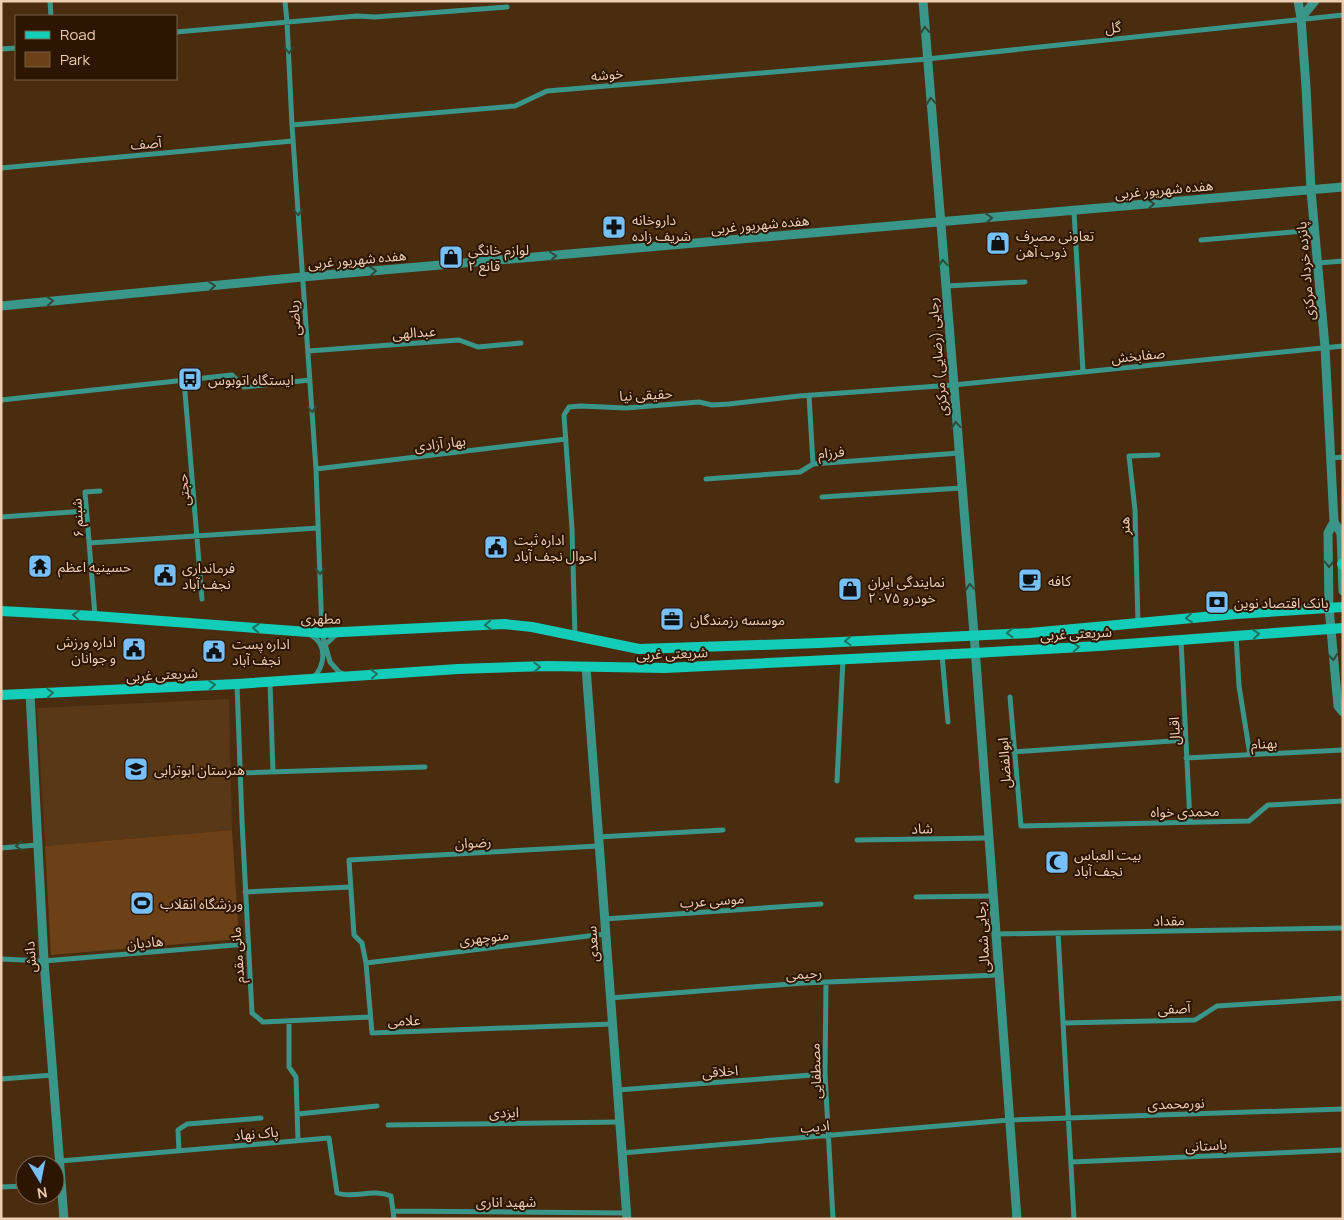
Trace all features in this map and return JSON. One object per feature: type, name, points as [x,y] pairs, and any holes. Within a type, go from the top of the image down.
[{"type":"main road","name":"شریعتی غربی","points":[[639,649],[1030,633],[1236,614],[1343,607]]},
{"type":"main road","name":"مطهری","points":[[1,611],[322,633],[504,624],[639,649]]},
{"type":"main road","name":"شریعتی غربی","points":[[1,695],[237,684],[458,669],[548,666],[665,668],[942,655],[1343,628]]},
{"type":"street","points":[[50,1],[51,15]]},
{"type":"street","name":"ریاضی","points":[[285,1],[288,22],[293,141],[316,468],[322,633],[330,662],[339,672],[349,676]]},
{"type":"street","name":"رجایی (رضایی) مرکزی","points":[[923,1],[975,653]]},
{"type":"street","name":"پانزده خرداد مرکزی","points":[[1298,1],[1301,18],[1311,190],[1325,347],[1332,458],[1334,522],[1328,533],[1329,608],[1338,706],[1343,712]]},
{"type":"street","points":[[1301,18],[1315,1]]},
{"type":"street","points":[[178,32],[357,16],[375,17],[507,7]]},
{"type":"street","name":"گل","points":[[927,59],[1343,14]]},
{"type":"street","points":[[1,50],[15,48]]},
{"type":"street","name":"خوشه","points":[[292,125],[515,106],[547,91],[927,59]]},
{"type":"street","name":"آصف","points":[[1,168],[293,141]]},
{"type":"street","name":"هفده شهریور غربی","points":[[1,306],[1343,187]]},
{"type":"street","points":[[1074,211],[1083,372]]},
{"type":"street","points":[[1201,240],[1315,230]]},
{"type":"street","points":[[1318,263],[1343,261]]},
{"type":"street","points":[[945,286],[1025,282]]},
{"type":"street","name":"عبدالهی","points":[[308,351],[459,340],[478,347],[520,344]]},
{"type":"street","name":"صفابخش","points":[[953,385],[1343,346]]},
{"type":"street","points":[[1,400],[232,375],[244,387],[310,380]]},
{"type":"street","name":"حجتی","points":[[184,380],[202,599]]},
{"type":"street","name":"حقیقی نیا","points":[[575,636],[572,529],[564,415],[569,407],[626,408],[699,402],[712,405],[809,395],[953,385]]},
{"type":"street","points":[[809,395],[813,464]]},
{"type":"street","name":"بهار آزادی","points":[[316,468],[566,439]]},
{"type":"street","name":"فرزام","points":[[706,479],[800,472],[813,464],[958,453]]},
{"type":"street","name":"هنر","points":[[1138,624],[1135,510],[1129,456],[1158,455]]},
{"type":"street","points":[[1332,458],[1343,457]]},
{"type":"street","points":[[822,497],[961,488]]},
{"type":"street","name":"شبنم ۶","points":[[95,616],[85,492],[100,491]]},
{"type":"street","points":[[1,517],[86,511]]},
{"type":"street","name":"پانزده خرداد مرکزی","points":[[1334,522],[1341,533],[1343,591]]},
{"type":"street","points":[[89,543],[318,528]]},
{"type":"street","points":[[307,632],[315,637],[322,647],[323,660],[321,670],[313,679]]},
{"type":"street","points":[[326,644],[338,633]]},
{"type":"street","points":[[1236,635],[1239,686],[1250,755]]},
{"type":"street","name":"اقبال","points":[[1181,640],[1190,822]]},
{"type":"street","name":"رجایی شمالی","points":[[975,653],[1017,1219]]},
{"type":"street","points":[[942,655],[948,722]]},
{"type":"street","points":[[837,781],[843,659]]},
{"type":"street","name":"سعدی","points":[[586,668],[627,1216]]},
{"type":"street","points":[[270,681],[273,772]]},
{"type":"street","name":"مانی مقدم","points":[[237,684],[247,944],[252,1013],[263,1022],[370,1017]]},
{"type":"street","name":"دانش","points":[[30,694],[44,961],[60,1155]]},
{"type":"street","name":"ابوالفضل","points":[[1010,698],[1020,826]]},
{"type":"street","points":[[1014,752],[1186,740]]},
{"type":"street","name":"بهنام","points":[[1186,758],[1343,750]]},
{"type":"street","points":[[240,773],[425,767]]},
{"type":"street","name":"محمدی خواه","points":[[1020,826],[1249,822],[1268,805],[1343,801]]},
{"type":"street","name":"رضوان","points":[[349,860],[598,842],[723,830]]},
{"type":"street","name":"شاد","points":[[857,840],[988,838]]},
{"type":"street","points":[[1,848],[37,845]]},
{"type":"street","name":"علامی","points":[[349,860],[354,935],[362,943],[366,964],[372,1033],[612,1024]]},
{"type":"street","points":[[245,892],[351,887]]},
{"type":"street","points":[[916,897],[992,896]]},
{"type":"street","name":"موسی عرب","points":[[604,919],[821,904]]},
{"type":"street","name":"مقداد","points":[[995,934],[1343,928]]},
{"type":"street","points":[[1058,933],[1074,1219]]},
{"type":"street","name":"منوچهری","points":[[366,964],[605,934]]},
{"type":"street","name":"هادیان","points":[[1,959],[44,961],[247,944]]},
{"type":"street","name":"رحیمی","points":[[610,998],[826,982],[998,975]]},
{"type":"street","name":"مصطفایی","points":[[826,982],[825,1074],[833,1219]]},
{"type":"street","name":"آصفی","points":[[1063,1023],[1195,1020],[1217,1006],[1343,998]]},
{"type":"street","points":[[289,1021],[289,1067],[296,1077],[298,1141]]},
{"type":"street","name":"اخلاقی","points":[[618,1090],[825,1074]]},
{"type":"street","points":[[1,1079],[53,1075]]},
{"type":"street","points":[[298,1114],[378,1106]]},
{"type":"street","name":"نورمحمدی","points":[[1009,1120],[1343,1108]]},
{"type":"street","points":[[179,1151],[178,1130],[187,1124],[261,1118]]},
{"type":"street","name":"ادیب","points":[[622,1153],[1009,1120]]},
{"type":"street","name":"ایزدی","points":[[388,1125],[620,1122]]},
{"type":"street","name":"پاک نهاد","points":[[65,1161],[329,1138],[337,1193],[345,1196],[383,1192],[390,1196],[392,1211]]},
{"type":"street","name":"باستانی","points":[[1071,1162],[1343,1150]]},
{"type":"street","points":[[1,1187],[15,1186]]},
{"type":"street","name":"دانش","points":[[62,1205],[64,1219]]},
{"type":"street","points":[[392,1211],[394,1219]]},
{"type":"street","name":"شهید اناری","points":[[392,1211],[627,1216]]},
{"type":"shaded area","name":"هنرستان ابوترابی","points":[[229,699],[232,830],[45,846],[37,708]]},
{"type":"green space","name":"ورزشگاه انقلاب","points":[[232,830],[239,939],[51,955],[45,846]]},
{"type":"place","name":"داروخانه شریف زاده","points":[[614,227]]},
{"type":"place","name":"تعاونی مصرف ذوب آهن","points":[[998,243]]},
{"type":"place","name":"لوازم خانگی قانع ۲","points":[[451,257]]},
{"type":"place","name":"ایستگاه اتوبوس","points":[[190,379]]},
{"type":"place","name":"اداره ثبت احوال نجف آباد","points":[[496,547]]},
{"type":"place","name":"حسینیه اعظم","points":[[40,566]]},
{"type":"place","name":"فرمانداری نجف آباد","points":[[165,575]]},
{"type":"place","name":"کافه","points":[[1030,580]]},
{"type":"place","name":"نمایندگی ایران خودرو ۲۰۷۵","points":[[850,589]]},
{"type":"place","name":"بانک اقتصاد نوین","points":[[1217,602]]},
{"type":"place","name":"موسسه رزمندگان","points":[[672,619]]},
{"type":"place","name":"اداره ورزش و جوانان","points":[[134,649]]},
{"type":"place","name":"اداره پست نجف آباد","points":[[214,651]]},
{"type":"place","name":"هنرستان ابوترابی","points":[[136,769]]},
{"type":"place","name":"بیت العباس نجف آباد","points":[[1057,862]]},
{"type":"place","name":"ورزشگاه انقلاب","points":[[142,903]]}]
